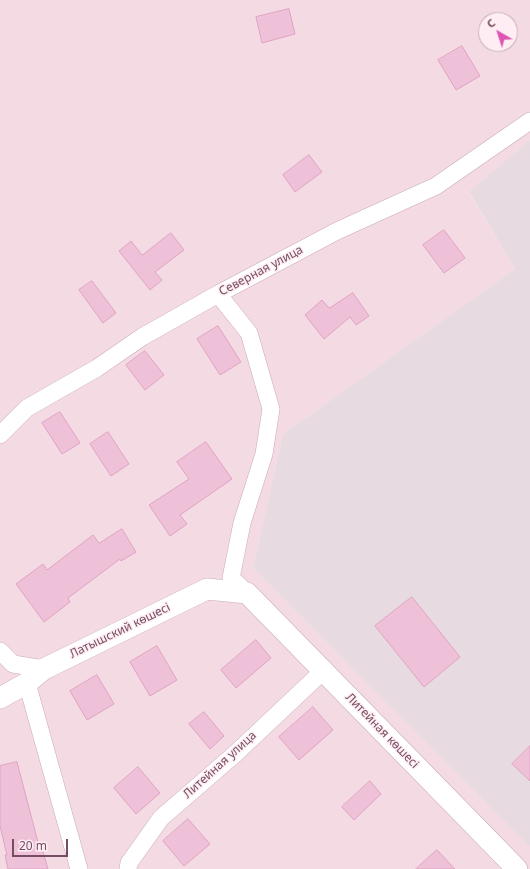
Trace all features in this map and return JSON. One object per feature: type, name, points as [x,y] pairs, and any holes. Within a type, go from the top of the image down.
[{"type":"street","name":"Северная улица","points":[[0,435],[27,408],[97,368],[142,337],[218,294],[337,231],[436,186],[530,121]]},
{"type":"street","points":[[218,294],[249,333],[271,409],[264,454],[242,523],[230,578],[247,593]]},
{"type":"street","name":"Латышский көшесі","points":[[0,698],[27,683],[44,669],[207,589],[247,593]]},
{"type":"street","name":"Литейная көшесі","points":[[247,593],[517,869]]},
{"type":"street","points":[[0,651],[14,664],[44,669]]},
{"type":"street","name":"Литейная улица","points":[[128,869],[130,863],[161,818],[234,754],[323,670]]},
{"type":"street","points":[[27,683],[79,869]]},
{"type":"shaded area","points":[[0,0],[530,0],[530,140],[469,193],[515,269],[283,434],[253,568],[530,847],[530,869],[0,869]]},
{"type":"shaded area","points":[[530,140],[530,847],[253,568],[283,434],[515,269],[469,192]]},
{"type":"building","points":[[289,9],[295,34],[262,43],[256,17]]},
{"type":"building","points":[[462,46],[480,76],[456,90],[438,60]]},
{"type":"building","points":[[309,155],[322,172],[295,192],[283,175]]},
{"type":"building","points":[[444,230],[465,258],[444,273],[423,245]]},
{"type":"building","points":[[171,233],[184,250],[155,272],[162,280],[150,290],[119,251],[131,241],[142,255]]},
{"type":"building","points":[[92,281],[116,313],[103,323],[79,290]]},
{"type":"building","points":[[353,293],[369,316],[356,325],[350,317],[324,339],[305,315],[322,300],[329,308]]},
{"type":"building","points":[[218,326],[241,362],[220,375],[197,339]]},
{"type":"building","points":[[145,351],[164,375],[145,390],[126,365]]},
{"type":"building","points":[[60,412],[80,443],[62,454],[42,423]]},
{"type":"building","points":[[108,432],[129,464],[111,476],[90,444]]},
{"type":"building","points":[[206,442],[232,479],[180,515],[187,524],[170,536],[149,505],[189,479],[177,462]]},
{"type":"building","points":[[122,529],[136,552],[121,561],[120,559],[68,598],[70,602],[44,622],[16,584],[43,564],[47,570],[93,535],[99,543]]},
{"type":"building","points":[[412,597],[460,657],[424,687],[375,626]]},
{"type":"building","points":[[256,640],[271,658],[236,688],[221,670]]},
{"type":"building","points":[[157,646],[177,680],[150,696],[130,662]]},
{"type":"building","points":[[97,675],[114,704],[87,720],[70,691]]},
{"type":"building","points":[[313,707],[333,730],[299,760],[279,737]]},
{"type":"building","points":[[204,712],[224,736],[210,749],[189,724]]},
{"type":"building","points":[[530,746],[530,781],[512,764]]},
{"type":"building","points":[[17,762],[39,846],[41,845],[48,869],[8,869],[5,855],[7,855],[0,826],[0,766]]},
{"type":"building","points":[[138,767],[160,793],[136,814],[114,788]]},
{"type":"building","points":[[370,781],[381,794],[354,820],[342,807]]},
{"type":"building","points":[[188,819],[210,844],[184,866],[163,841]]},
{"type":"building","points":[[437,850],[455,869],[416,869]]}]
